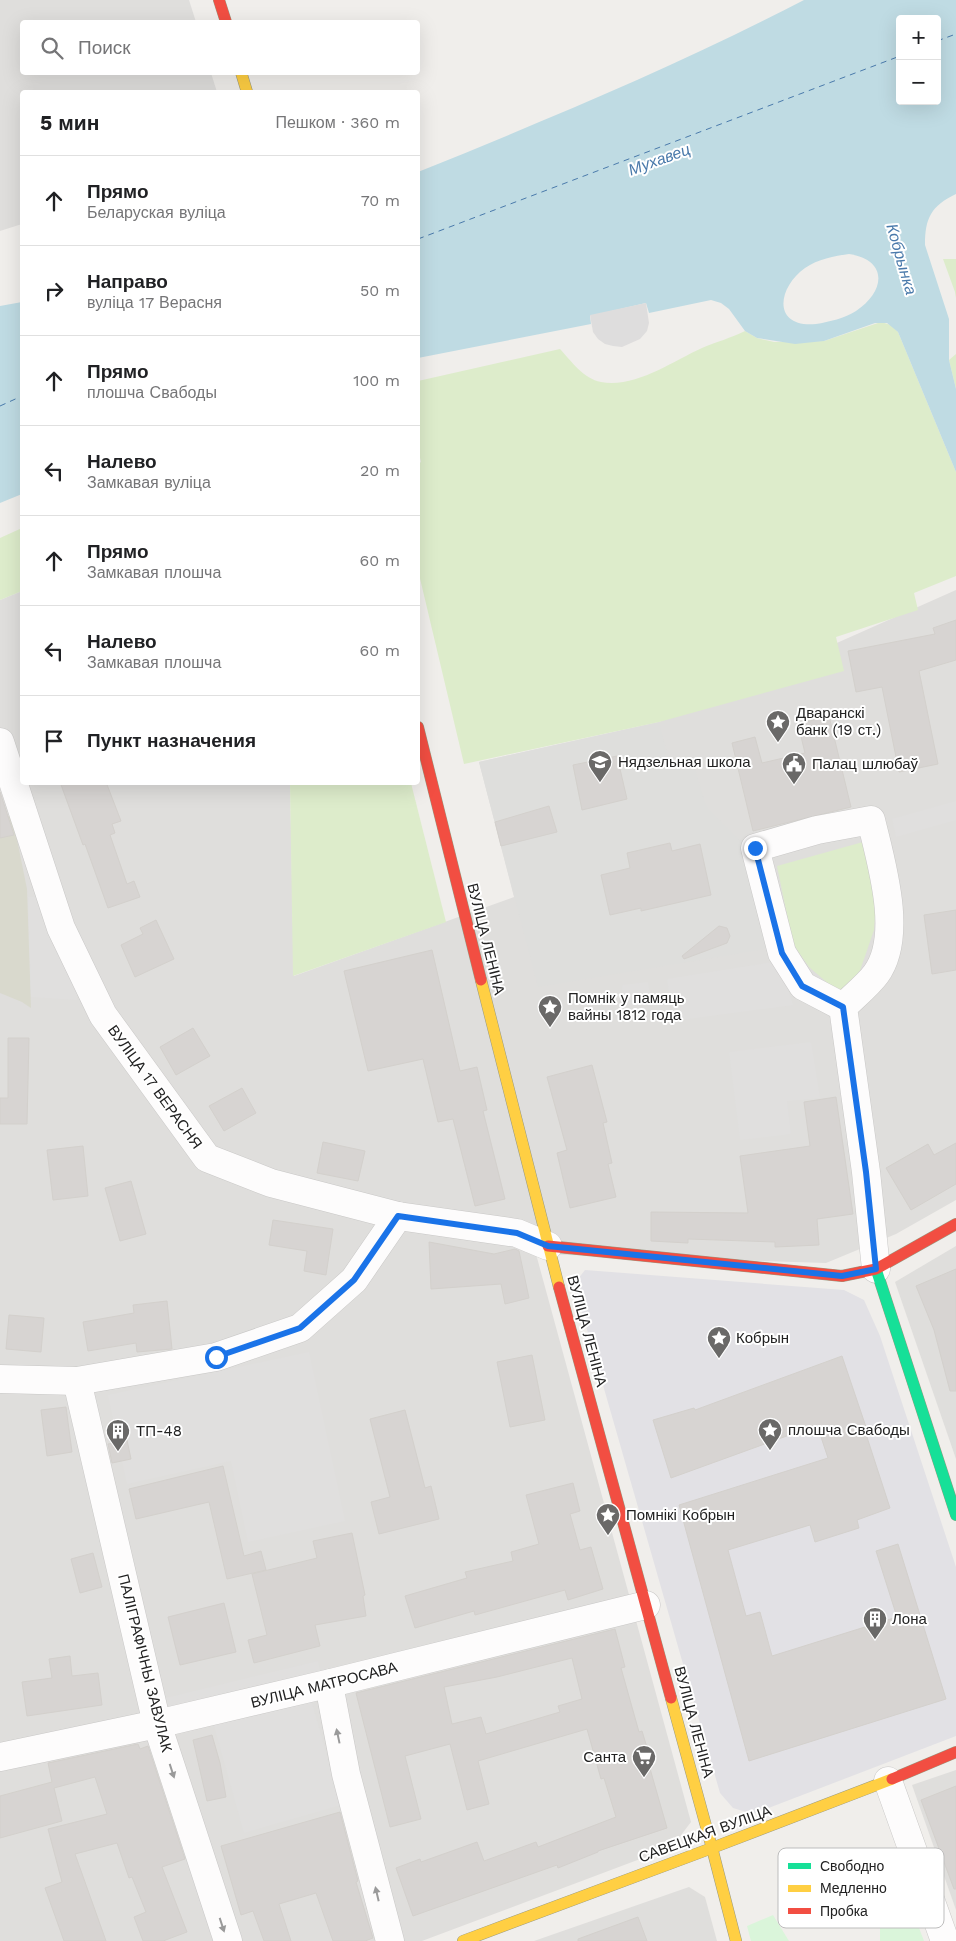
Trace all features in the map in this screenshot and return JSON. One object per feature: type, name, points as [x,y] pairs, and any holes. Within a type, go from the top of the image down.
[{"type":"main road","points":[[219,0],[225,20]]},
{"type":"main road","points":[[242,75],[246,90]]},
{"type":"main road","name":"ВУЛІЦА ЛЕНІНА","points":[[420,735],[548,1246],[736,1941]]},
{"type":"main road","points":[[548,1246],[842,1276],[876,1269],[956,1224]]},
{"type":"main road","points":[[876,1269],[956,1515]]},
{"type":"main road","name":"САВЕЦКАЯ ВУЛІЦА","points":[[463,1941],[888,1781],[956,1752]]},
{"type":"street","name":"ВУЛІЦА 17 ВЕРАСНЯ","points":[[0,742],[61,928],[103,1015],[207,1158],[271,1183],[398,1216],[517,1233],[548,1246]]},
{"type":"street","points":[[871,820],[889,903],[889,943],[876,973],[843,1007],[802,986],[782,953],[755,848],[817,830],[871,820]]},
{"type":"street","points":[[843,1007],[876,1269]]},
{"type":"street","points":[[0,1379],[77,1381],[216,1357],[300,1328],[354,1280],[398,1216]]},
{"type":"street","name":"ПАЛІГРАФІЧНЫ ЗАВУЛАК","points":[[77,1381],[157,1724],[228,1941]]},
{"type":"street","name":"ВУЛІЦА МАТРОСАВА","points":[[0,1757],[157,1724],[646,1605]]},
{"type":"street","points":[[331,1683],[330,1690],[346,1774],[390,1941]]},
{"type":"street","points":[[888,1781],[912,1848]]},
{"type":"street","points":[[940,1928],[945,1941]]},
{"type":"shaded area","points":[[0,0],[189,0],[195,20],[20,20],[20,75],[212,75],[216,90],[20,90],[20,225],[0,231]]},
{"type":"shaded area","points":[[956,590],[956,1200],[896,1234],[826,1263],[536,1254],[691,1822],[672,1847],[422,1941],[0,1941],[0,600],[20,592],[20,785],[290,785],[294,976],[514,897],[479,762],[659,722]]},
{"type":"shaded area","points":[[659,722],[670,765],[693,761],[704,800],[709,810],[750,850],[772,948],[538,987],[479,762]]},
{"type":"shaded area","points":[[956,801],[956,820],[896,837],[892,819]]},
{"type":"shaded area","points":[[12,815],[27,889],[31,1008],[0,993],[0,818]]},
{"type":"shaded area","points":[[42,896],[77,975],[77,1000],[31,997],[28,897]]},
{"type":"shaded area","points":[[779,961],[793,1005],[673,1021],[667,979]]},
{"type":"shaded area","points":[[648,982],[651,1001],[623,1004],[622,985]]},
{"type":"shaded area","points":[[811,1042],[820,1098],[787,1101],[791,1134],[740,1140],[729,1052]]},
{"type":"shaded area","points":[[956,1246],[956,1459],[895,1282]]},
{"type":"shaded area","name":"плошча Свабоды","points":[[585,1270],[844,1290],[864,1300],[880,1336],[956,1567],[956,1736],[753,1814],[733,1808],[720,1793],[574,1284]]},
{"type":"shaded area","points":[[309,1352],[345,1521],[248,1542],[231,1461],[127,1484],[108,1395]]},
{"type":"shaded area","points":[[318,1661],[322,1680],[170,1716],[166,1698]]},
{"type":"shaded area","points":[[310,1696],[341,1805],[244,1833],[213,1722]]},
{"type":"shaded area","points":[[956,1770],[956,1910],[944,1876],[944,1848],[934,1848],[912,1785]]},
{"type":"shaded area","points":[[689,1887],[705,1897],[717,1941],[534,1941]]},
{"type":"green space","points":[[943,259],[956,259],[956,298],[955,292]]},
{"type":"green space","points":[[881,322],[891,325],[898,332],[956,472],[956,576],[914,593],[918,610],[836,637],[844,671],[659,722],[464,764],[420,578],[420,381],[560,349],[578,369],[589,377],[601,382],[614,383],[640,378],[702,348],[745,331],[757,338],[774,342],[824,341]]},
{"type":"green space","points":[[956,354],[956,389],[949,360]]},
{"type":"green space","points":[[20,529],[20,592],[0,600],[0,538]]},
{"type":"green space","points":[[290,785],[412,785],[446,922],[293,976]]},
{"type":"green space","points":[[863,842],[876,900],[874,930],[854,988],[838,992],[809,967],[793,944],[777,866]]},
{"type":"green space","points":[[773,1915],[778,1923],[778,1928],[781,1928],[789,1941],[751,1941],[747,1926]]},
{"type":"green space","points":[[880,1928],[919,1928],[924,1941],[880,1941]]},
{"type":"water","points":[[804,0],[956,0],[956,194],[941,203],[931,214],[926,227],[925,245],[949,319],[949,360],[956,389],[956,472],[898,332],[887,323],[875,323],[824,341],[795,344],[757,338],[745,331],[729,309],[721,303],[711,300],[649,313],[646,303],[590,316],[591,324],[420,358],[420,171],[661,69]],"holes":[[[849,254],[862,257],[871,263],[876,270],[877,286],[873,295],[856,311],[842,318],[816,324],[802,324],[792,320],[786,313],[784,305],[789,286],[796,276],[815,262]]]},
{"type":"water","points":[[20,302],[20,495],[0,503],[0,306]]},
{"type":"pier","points":[[646,303],[649,323],[647,331],[640,339],[622,347],[613,346],[605,344],[593,332],[590,315]]},
{"type":"building","points":[[956,620],[956,660],[919,671],[938,764],[899,772],[882,687],[856,692],[848,651],[935,634],[933,628]]},
{"type":"building","name":"Палац шлюбаў","points":[[829,716],[851,807],[753,831],[732,743],[755,737],[762,763],[805,753],[798,724]]},
{"type":"building","points":[[617,756],[627,799],[582,810],[573,765]]},
{"type":"building","points":[[61,785],[107,785],[121,821],[112,824],[115,833],[110,835],[127,884],[134,881],[140,897],[108,908],[85,844],[83,845]]},
{"type":"building","points":[[0,792],[14,835],[0,838]]},
{"type":"building","points":[[549,806],[557,832],[501,846],[495,822]]},
{"type":"building","points":[[670,843],[672,851],[700,844],[711,895],[641,911],[641,908],[610,915],[601,875],[630,868],[627,853]]},
{"type":"building","points":[[956,910],[956,970],[932,974],[924,915]]},
{"type":"building","points":[[156,920],[174,959],[135,977],[121,945],[143,934],[140,928]]},
{"type":"building","points":[[719,926],[727,928],[730,936],[727,943],[684,959],[682,956]]},
{"type":"building","points":[[432,950],[460,1071],[477,1067],[487,1110],[483,1111],[505,1199],[475,1206],[453,1119],[438,1122],[423,1059],[368,1071],[344,971]]},
{"type":"building","points":[[193,1028],[210,1056],[176,1075],[160,1047]]},
{"type":"building","points":[[8,1038],[29,1038],[27,1124],[0,1124],[0,1098],[8,1098]]},
{"type":"building","points":[[592,1065],[607,1122],[603,1123],[612,1163],[608,1164],[616,1197],[570,1208],[557,1153],[567,1150],[547,1077]]},
{"type":"building","points":[[242,1088],[256,1113],[224,1131],[209,1106]]},
{"type":"building","points":[[836,1097],[853,1214],[817,1219],[819,1245],[775,1247],[775,1242],[688,1239],[688,1243],[651,1241],[651,1212],[748,1213],[740,1156],[810,1146],[804,1102]]},
{"type":"building","points":[[323,1142],[365,1151],[358,1181],[317,1173]]},
{"type":"building","points":[[956,1143],[956,1184],[911,1210],[886,1168],[928,1144],[934,1155]]},
{"type":"building","points":[[83,1146],[88,1196],[53,1200],[47,1150]]},
{"type":"building","points":[[131,1181],[146,1234],[120,1241],[105,1188]]},
{"type":"building","points":[[273,1220],[333,1229],[326,1275],[304,1271],[307,1251],[269,1245]]},
{"type":"building","points":[[429,1242],[494,1254],[515,1249],[519,1251],[529,1298],[505,1304],[501,1284],[431,1289]]},
{"type":"building","points":[[956,1269],[956,1391],[950,1391],[934,1330],[916,1286]]},
{"type":"building","points":[[167,1301],[172,1349],[137,1352],[136,1343],[88,1351],[83,1322],[134,1313],[133,1305]]},
{"type":"building","points":[[9,1315],[44,1318],[41,1352],[6,1349]]},
{"type":"building","points":[[532,1355],[545,1420],[510,1427],[497,1362]]},
{"type":"building","points":[[842,1356],[866,1427],[864,1428],[890,1508],[857,1520],[859,1528],[815,1542],[810,1525],[728,1550],[746,1616],[760,1612],[772,1656],[897,1617],[876,1551],[898,1544],[946,1699],[749,1761],[679,1505],[828,1458],[817,1425],[671,1478],[653,1420],[694,1408],[695,1410]]},
{"type":"building","points":[[66,1407],[72,1452],[47,1456],[41,1410]]},
{"type":"building","points":[[405,1410],[425,1488],[431,1486],[439,1519],[379,1534],[371,1502],[390,1497],[370,1419]]},
{"type":"building","name":"ТП-48","points":[[127,1440],[131,1459],[112,1463],[108,1444]]},
{"type":"building","points":[[223,1466],[244,1556],[261,1551],[266,1570],[227,1579],[209,1502],[136,1519],[129,1489]]},
{"type":"building","points":[[573,1483],[580,1511],[570,1514],[580,1550],[591,1547],[603,1589],[568,1600],[565,1590],[475,1615],[474,1611],[415,1628],[405,1596],[467,1578],[465,1572],[513,1561],[511,1552],[539,1544],[526,1495]]},
{"type":"building","points":[[352,1533],[365,1595],[363,1596],[366,1616],[315,1625],[320,1646],[254,1663],[248,1640],[267,1635],[252,1574],[317,1558],[313,1541]]},
{"type":"building","points":[[93,1553],[102,1587],[80,1593],[71,1559]]},
{"type":"building","points":[[224,1603],[236,1652],[180,1665],[168,1617]]},
{"type":"building","points":[[615,1629],[625,1667],[621,1668],[639,1732],[642,1731],[652,1764],[649,1765],[667,1828],[598,1851],[558,1868],[557,1865],[413,1916],[396,1868],[420,1859],[421,1862],[477,1842],[484,1861],[536,1842],[538,1847],[616,1817],[604,1778],[601,1779],[587,1729],[478,1761],[489,1804],[467,1810],[450,1744],[405,1756],[421,1819],[390,1827],[356,1693]],"holes":[[[572,1658],[582,1699],[558,1706],[560,1712],[486,1734],[481,1717],[452,1724],[444,1687],[497,1677]]]},
{"type":"building","points":[[70,1656],[72,1676],[98,1673],[102,1705],[27,1716],[22,1682],[52,1678],[49,1659]]},
{"type":"building","points":[[212,1735],[220,1763],[226,1797],[207,1801],[193,1740]]},
{"type":"building","points":[[138,1744],[140,1749],[148,1746],[185,1859],[162,1867],[187,1932],[163,1941],[143,1941],[134,1917],[146,1912],[132,1877],[129,1878],[117,1843],[75,1854],[106,1941],[64,1941],[45,1888],[62,1882],[48,1829],[107,1814],[95,1777],[54,1788],[62,1821],[0,1838],[0,1796],[52,1782],[48,1763]]},
{"type":"building","points":[[956,1786],[956,1889],[954,1889],[944,1862],[944,1848],[939,1848],[921,1800]]},
{"type":"building","points":[[340,1812],[358,1881],[356,1882],[373,1938],[365,1941],[333,1941],[316,1893],[279,1904],[291,1941],[264,1941],[253,1911],[241,1915],[221,1846]]},
{"type":"building","points":[[638,1917],[647,1941],[578,1941],[578,1939]]},
{"type":"ferry route","points":[[941,40],[956,34]]},
{"type":"ferry route","points":[[420,238],[896,58]]},
{"type":"ferry route","points":[[0,406],[20,397]]},
{"type":"traffic: fast","points":[[876,1269],[956,1515]]},
{"type":"traffic: slow","points":[[242,75],[246,90]]},
{"type":"traffic: slow","points":[[481,980],[559,1287]]},
{"type":"traffic: slow","points":[[463,1941],[712,1848],[671,1698]]},
{"type":"traffic: slow","points":[[736,1941],[712,1848],[892,1779]]},
{"type":"traffic: jam","points":[[219,0],[225,20]]},
{"type":"traffic: jam","points":[[420,735],[481,980]]},
{"type":"traffic: jam","points":[[548,1246],[842,1276],[876,1269],[956,1224]]},
{"type":"traffic: jam","points":[[559,1287],[671,1698]]},
{"type":"traffic: jam","points":[[892,1779],[956,1752]]},
{"type":"place","name":"Дваранскі банк (19 ст.)","points":[[778,743]]},
{"type":"place","name":"Нядзельная школа","points":[[600,783]]},
{"type":"place","name":"Палац шлюбаў","points":[[794,785]]},
{"type":"place","name":"Помнік у памяць вайны 1812 года","points":[[550,1028]]},
{"type":"place","name":"Кобрын","points":[[719,1359]]},
{"type":"place","name":"плошча Свабоды","points":[[770,1451]]},
{"type":"place","name":"ТП-48","points":[[118,1452]]},
{"type":"place","name":"Помнікі Кобрын","points":[[608,1536]]},
{"type":"place","name":"Лона","points":[[875,1640]]},
{"type":"place","name":"Санта","points":[[644,1778]]},
{"type":"route","points":[[216,1357],[300,1328],[354,1280],[398,1216],[517,1233],[548,1246],[842,1276],[876,1269],[866,1172],[843,1007],[802,986],[782,953],[755,848]]},
{"type":"water label","name":"Мухавец","points":[[659,159]]},
{"type":"water label","name":"Кобрынка","points":[[902,259]]}]
